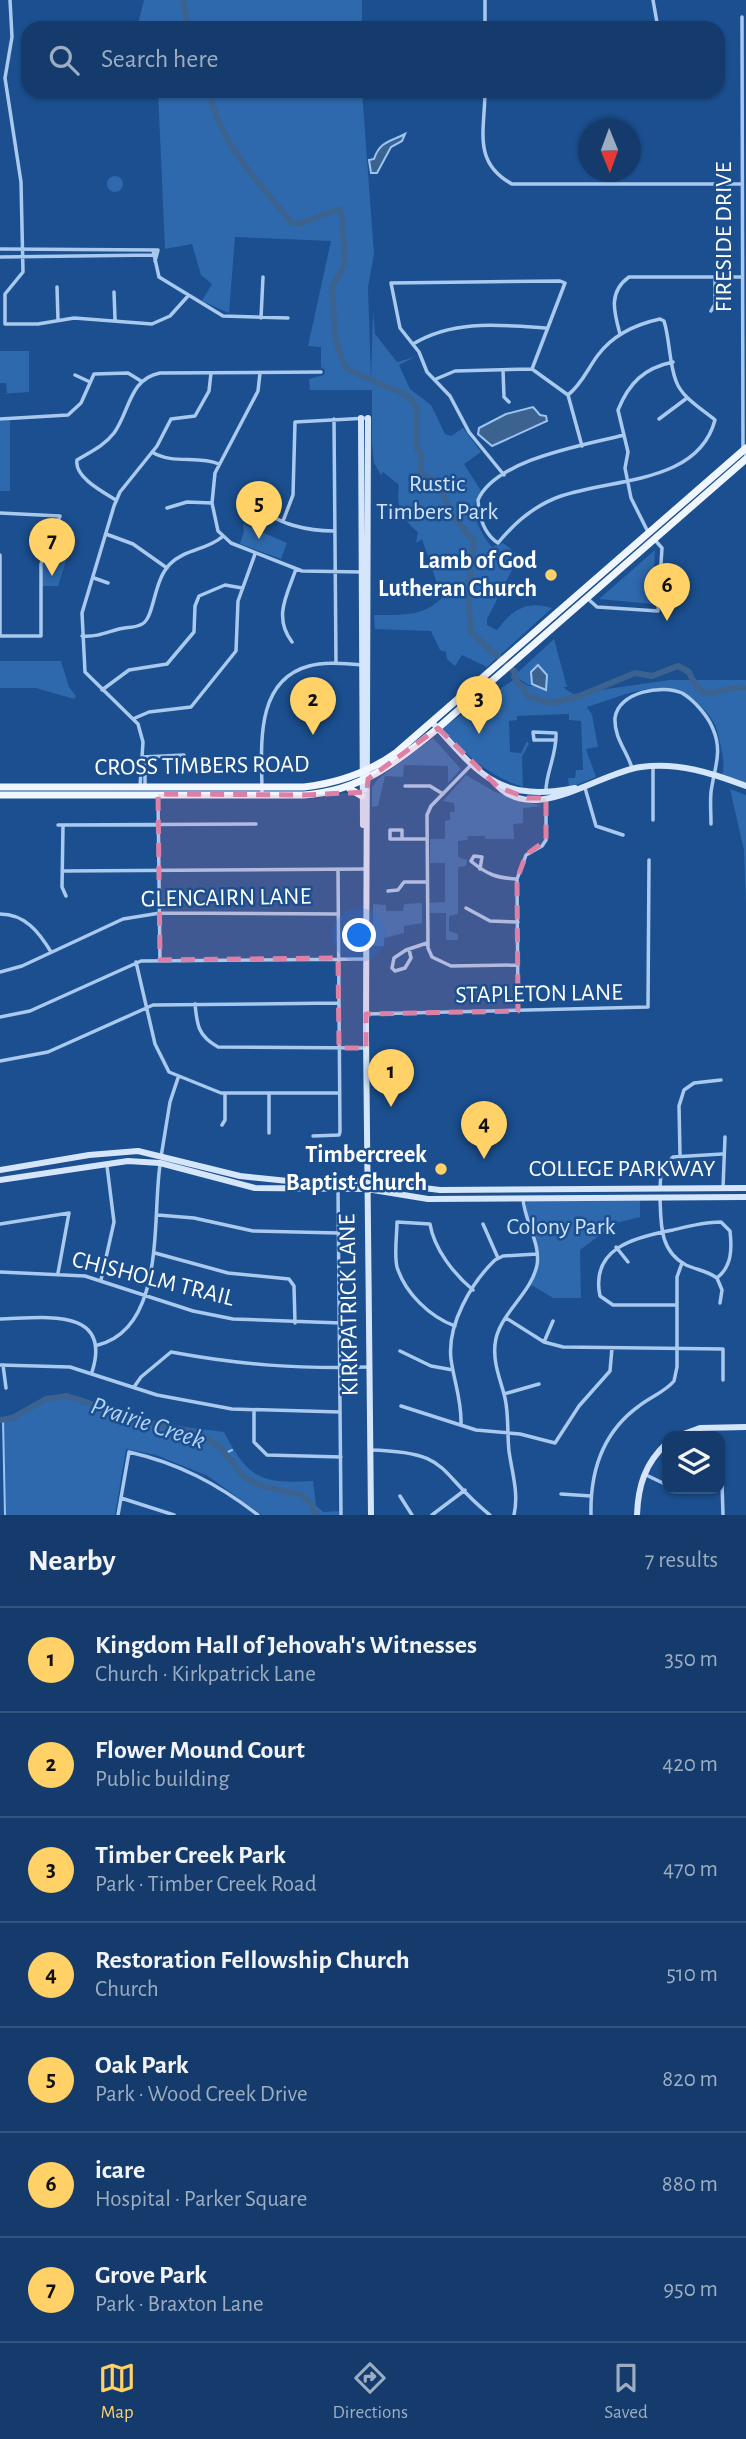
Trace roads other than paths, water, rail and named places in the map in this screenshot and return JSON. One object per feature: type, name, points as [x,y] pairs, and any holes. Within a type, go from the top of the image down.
[{"type":"main road","name":"CROSS TIMBERS ROAD","points":[[0,787],[33,791],[342,790],[403,757],[435,725],[745,453]]},
{"type":"main road","name":"CROSS TIMBERS ROAD","points":[[289,791],[365,776]]},
{"type":"main road","points":[[342,790],[356,790],[362,796]]},
{"type":"main road","name":"CROSS TIMBERS ROAD","points":[[0,795],[33,791]]},
{"type":"street","points":[[10,0],[12,37],[6,67],[6,89],[22,182],[23,272],[5,294],[5,324],[115,319],[142,324],[156,323],[170,316],[188,296]]},
{"type":"street","points":[[485,0],[485,21]]},
{"type":"street","points":[[653,0],[657,21]]},
{"type":"street","name":"FIRESIDE DRIVE","points":[[742,17],[740,184],[745,453]]},
{"type":"street","points":[[0,89],[6,89]]},
{"type":"street","points":[[485,98],[484,157],[492,171],[512,184],[740,184]]},
{"type":"street","points":[[0,248],[155,252]]},
{"type":"street","points":[[0,257],[155,252]]},
{"type":"street","points":[[155,252],[159,277],[223,316],[288,318]]},
{"type":"street","points":[[261,318],[263,277]]},
{"type":"street","points":[[711,311],[715,304],[715,277]]},
{"type":"street","points":[[620,334],[614,312],[614,298],[627,278],[741,277]]},
{"type":"street","points":[[504,475],[469,432],[450,396],[428,372],[414,344],[396,322],[391,283],[565,283],[532,369]]},
{"type":"street","points":[[57,287],[58,320]]},
{"type":"street","points":[[114,292],[115,319]]},
{"type":"street","points":[[568,395],[580,383],[598,355],[620,334],[660,319],[666,324],[676,382],[687,398],[715,420],[710,439],[676,468],[560,496],[528,512],[498,543],[491,539],[482,522],[478,500],[504,475],[543,455],[624,435]]},
{"type":"street","points":[[414,344],[430,334],[454,326],[548,328]]},
{"type":"street","points":[[584,595],[597,607],[658,611],[662,548],[635,511],[618,410],[630,386],[655,366],[673,362]]},
{"type":"street","points":[[436,379],[455,371],[532,369],[568,395],[582,446]]},
{"type":"street","points":[[503,370],[504,397],[509,402]]},
{"type":"street","points":[[116,500],[80,474],[76,465],[78,460],[114,433],[141,381],[160,373],[321,372]]},
{"type":"street","points":[[142,790],[145,763],[142,758],[142,734],[135,718],[85,672],[82,612],[116,500],[152,453],[171,419],[195,416],[209,391],[211,373]]},
{"type":"street","points":[[260,373],[258,390],[219,464],[212,503],[216,527],[222,537],[255,554],[296,569],[365,572]]},
{"type":"street","points":[[0,419],[68,415],[81,403],[94,374],[131,374],[141,381]]},
{"type":"street","points":[[75,375],[90,382]]},
{"type":"street","points":[[659,419],[687,398]]},
{"type":"street","points":[[284,521],[293,495],[291,442],[295,422],[364,418]]},
{"type":"street","name":"KIRKPATRICK LANE","points":[[364,418],[371,1515]]},
{"type":"street","points":[[334,419],[336,663]]},
{"type":"street","points":[[152,453],[166,459],[211,460],[219,464]]},
{"type":"street","points":[[260,494],[262,509],[284,521],[311,530],[334,531]]},
{"type":"street","points":[[167,508],[187,502],[212,503]]},
{"type":"street","points":[[0,513],[60,516],[41,564],[41,636],[0,636],[0,555]]},
{"type":"street","points":[[106,534],[131,543],[167,568]]},
{"type":"street","points":[[82,636],[105,635],[120,628],[141,625],[149,620],[155,586],[167,568],[190,551],[209,545],[222,537]]},
{"type":"street","points":[[135,718],[149,712],[187,708],[236,651],[238,601],[255,554]]},
{"type":"street","points":[[292,642],[282,626],[296,569]]},
{"type":"street","points":[[94,578],[108,583]]},
{"type":"street","points":[[102,690],[129,670],[167,664],[194,632],[195,606],[203,593],[225,585],[242,588]]},
{"type":"street","points":[[262,791],[263,720],[269,702],[292,673],[307,666],[336,663],[365,665]]},
{"type":"street","points":[[632,768],[630,758],[618,739],[615,722],[619,706],[629,698],[648,691],[674,691],[693,701],[714,730],[719,754],[711,791],[711,824]]},
{"type":"street","points":[[435,725],[470,766],[514,795],[562,796],[632,768],[653,766],[689,768],[746,786]]},
{"type":"street","points":[[518,1011],[517,879],[526,855],[544,844],[546,795],[556,740],[556,733],[533,732],[532,738],[537,741],[556,740]]},
{"type":"street","points":[[142,758],[184,755]]},
{"type":"street","points":[[470,766],[429,810],[427,943],[432,957],[441,964],[517,965]]},
{"type":"street","points":[[653,766],[653,820]]},
{"type":"street","name":"KIRKPATRICK LANE","points":[[365,776],[362,796],[366,844]]},
{"type":"street","points":[[405,786],[430,786],[443,794]]},
{"type":"street","points":[[584,786],[596,826],[623,835]]},
{"type":"street","points":[[158,790],[160,960]]},
{"type":"street","points":[[66,896],[60,826],[256,824]]},
{"type":"street","points":[[402,839],[427,838]]},
{"type":"street","name":"STAPLETON LANE","points":[[366,1014],[648,1007],[649,860]]},
{"type":"street","points":[[313,1136],[339,1135],[338,869]]},
{"type":"street","points":[[62,871],[366,869]]},
{"type":"street","points":[[480,869],[494,878],[517,879]]},
{"type":"street","points":[[388,891],[398,890],[404,882],[426,882]]},
{"type":"street","points":[[466,908],[490,921],[518,922]]},
{"type":"street","name":"GLENCAIRN LANE","points":[[0,972],[22,966],[123,919],[160,913],[338,914]]},
{"type":"street","points":[[0,914],[23,919],[43,937],[51,952]]},
{"type":"street","points":[[410,950],[411,958],[405,968],[400,971],[392,968],[394,958],[410,950],[427,943]]},
{"type":"street","points":[[0,1017],[30,1011],[135,962],[366,959]]},
{"type":"street","points":[[135,962],[159,1056],[166,1069],[178,1078],[225,1094],[339,1093]]},
{"type":"street","points":[[0,1061],[48,1052],[146,1006],[195,1003],[339,1003]]},
{"type":"street","points":[[195,1003],[202,1036],[218,1047],[366,1048]]},
{"type":"street","points":[[98,1345],[114,1340],[131,1325],[155,1254],[160,1163],[170,1102],[178,1078]]},
{"type":"street","points":[[680,1154],[679,1106],[684,1090],[694,1083],[721,1080]]},
{"type":"street","points":[[222,1125],[225,1120],[225,1094]]},
{"type":"street","points":[[269,1133],[270,1094]]},
{"type":"street","points":[[723,1188],[722,1154],[725,1137]]},
{"type":"street","points":[[120,1151],[121,1161]]},
{"type":"street","name":"COLLEGE PARKWAY","points":[[0,1170],[120,1151],[162,1155],[253,1178],[367,1181],[420,1189],[746,1188]]},
{"type":"street","points":[[720,1303],[722,1290],[717,1278],[682,1262],[669,1251],[662,1232],[660,1189],[663,1168],[680,1154],[722,1154]]},
{"type":"street","points":[[0,1180],[121,1161],[160,1163],[255,1188],[367,1189]]},
{"type":"street","points":[[101,1280],[114,1222],[106,1162]]},
{"type":"street","points":[[338,1181],[341,1515]]},
{"type":"street","name":"COLLEGE PARKWAY","points":[[367,1189],[428,1199],[746,1196]]},
{"type":"street","points":[[467,1198],[468,1189]]},
{"type":"street","points":[[514,1515],[517,1496],[504,1394],[494,1350],[496,1336],[535,1273],[537,1255],[525,1219],[523,1189]]},
{"type":"street","points":[[539,1189],[539,1197]]},
{"type":"street","points":[[569,1189],[569,1197]]},
{"type":"street","points":[[601,1189],[601,1197]]},
{"type":"street","points":[[0,1224],[69,1213],[58,1273]]},
{"type":"street","points":[[158,1215],[194,1218],[253,1231],[338,1233]]},
{"type":"street","points":[[455,1326],[442,1321],[423,1306],[398,1270],[397,1222],[430,1224],[433,1237],[454,1272],[472,1290]]},
{"type":"street","points":[[677,1304],[613,1305],[605,1302],[600,1297],[599,1275],[606,1257],[616,1247],[662,1232],[701,1222],[725,1223],[730,1231],[730,1258],[717,1278]]},
{"type":"street","points":[[482,1224],[498,1258]]},
{"type":"street","points":[[616,1247],[628,1262]]},
{"type":"street","points":[[155,1254],[239,1275],[289,1279],[294,1286],[295,1323]]},
{"type":"street","points":[[461,1425],[461,1400],[450,1353],[455,1326],[472,1290],[498,1258],[537,1255]]},
{"type":"street","points":[[591,1515],[596,1465],[608,1439],[629,1413],[674,1381],[677,1278],[682,1262]]},
{"type":"street","name":"CHISHOLM TRAIL","points":[[0,1272],[58,1273],[101,1280],[142,1296],[211,1315],[295,1323],[340,1322]]},
{"type":"street","points":[[506,1318],[544,1342],[563,1347],[723,1349],[723,1380]]},
{"type":"street","points":[[0,1319],[76,1321],[88,1328],[98,1345],[92,1373]]},
{"type":"street","points":[[544,1342],[553,1321]]},
{"type":"street","points":[[401,1406],[476,1430],[558,1442],[579,1406],[610,1371],[612,1348]]},
{"type":"street","points":[[400,1350],[431,1366],[453,1370]]},
{"type":"street","points":[[134,1387],[141,1377],[171,1352],[238,1365],[369,1367]]},
{"type":"street","points":[[6,1388],[1,1365],[59,1365],[185,1401],[254,1411],[340,1412]]},
{"type":"street","points":[[504,1394],[539,1384]]},
{"type":"street","points":[[254,1411],[254,1441],[267,1455],[341,1457]]},
{"type":"street","points":[[692,1431],[700,1428],[746,1427]]},
{"type":"street","points":[[638,1515],[638,1496],[644,1474],[651,1460],[662,1448]]},
{"type":"street","points":[[370,1450],[424,1455],[442,1466],[490,1515]]},
{"type":"street","points":[[118,1515],[129,1452],[168,1462],[196,1474],[222,1488],[258,1515]]},
{"type":"street","points":[[644,1474],[662,1483]]},
{"type":"street","points":[[432,1515],[465,1490]]},
{"type":"street","points":[[561,1494],[591,1496]]},
{"type":"street","points":[[722,1494],[723,1515]]},
{"type":"street","points":[[400,1496],[412,1515]]},
{"type":"street","points":[[121,1498],[174,1515]]},
{"type":"waterway","points":[[183,0],[187,21]]},
{"type":"waterway","points":[[211,98],[231,145],[291,222],[300,224],[339,209],[342,214],[345,265],[332,287],[335,337],[344,365],[351,371],[408,396],[417,407],[417,449],[422,455],[420,473],[437,482],[452,515],[474,541],[468,592],[471,632],[515,672],[514,677],[528,696],[552,703],[577,697],[635,673],[652,676],[678,666],[689,672],[695,684],[707,693],[746,688]]},
{"type":"waterway","name":"Prairie Creek","points":[[0,1420],[12,1418],[46,1399],[67,1396],[141,1421],[198,1433],[221,1448],[244,1477],[262,1486],[301,1495],[310,1502],[316,1515]]},
{"type":"waterway","points":[[3,1420],[5,1515]]},
{"type":"waterway","points":[[226,1453],[232,1450]]},
{"type":"place","name":"Oak Park","points":[[259,539]]},
{"type":"place","name":"Lamb of God Lutheran Church","points":[[551,575]]},
{"type":"place","name":"Grove Park","points":[[52,576]]},
{"type":"place","name":"icare","points":[[667,621]]},
{"type":"place","name":"Timber Creek Park","points":[[479,734]]},
{"type":"place","name":"Flower Mound Court","points":[[313,735]]},
{"type":"place","name":"Kingdom Hall of Jehovah's Witnesses","points":[[391,1107]]},
{"type":"place","name":"Restoration Fellowship Church","points":[[484,1159]]},
{"type":"place","name":"Timbercreek Baptist Church","points":[[441,1169]]},
{"type":"park label","name":"Rustic Timbers Park","points":[[437,498]]},
{"type":"park label","name":"Colony Park","points":[[561,1227]]}]
